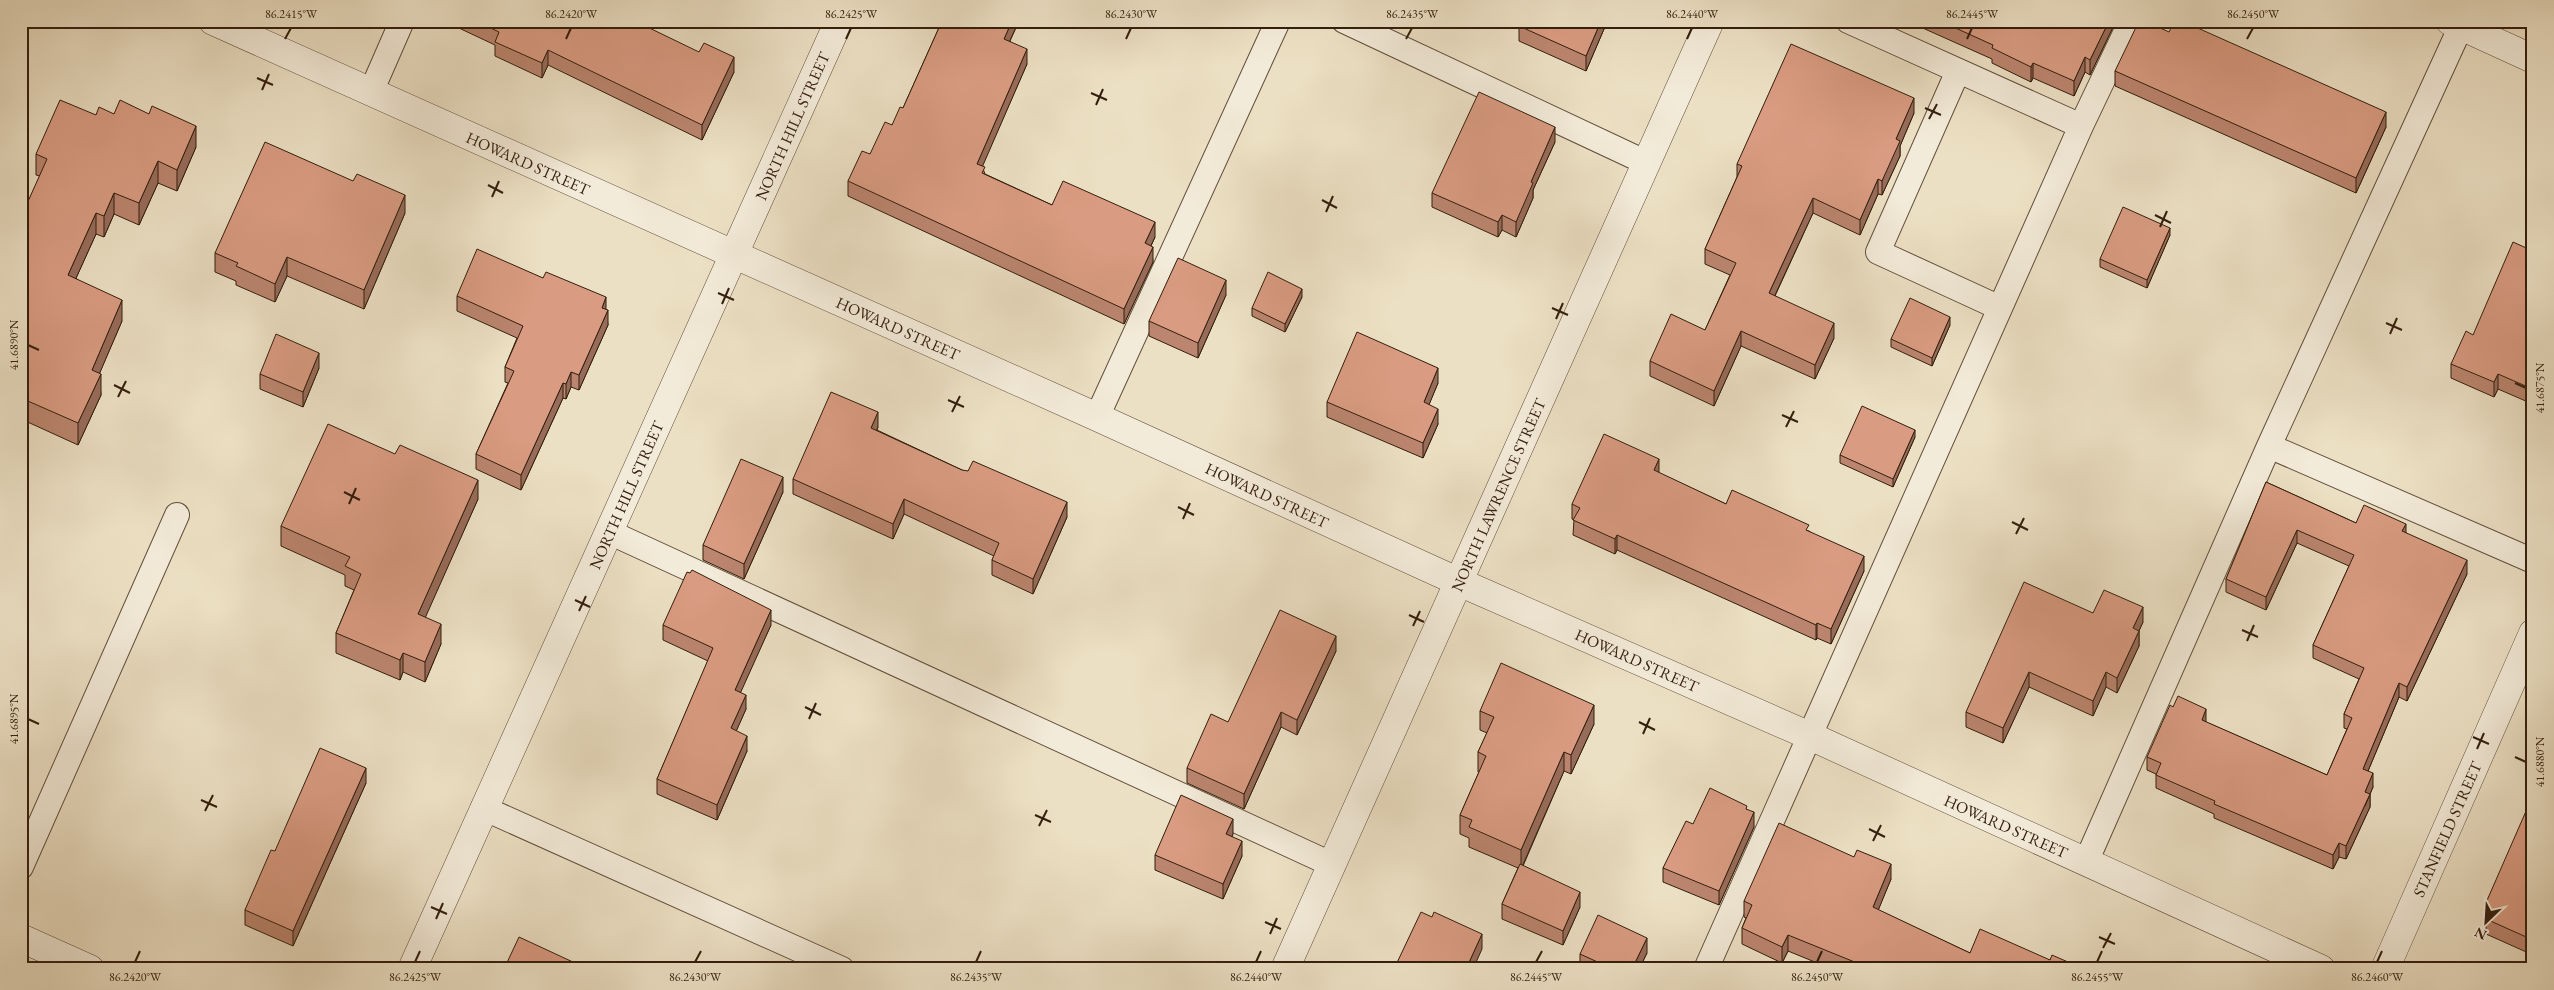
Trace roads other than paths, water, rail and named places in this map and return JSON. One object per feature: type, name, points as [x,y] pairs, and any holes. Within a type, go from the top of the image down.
[{"type":"street","name":"HOWARD STREET","points":[[213,21],[1097,417],[1459,582],[1810,736],[2321,969]]},
{"type":"street","name":"NORTH HILL STREET","points":[[412,969],[839,21]]},
{"type":"street","name":"NORTH LAWRENCE STREET","points":[[1284,969],[1333,864],[1710,21]]},
{"type":"street","points":[[2455,24],[2533,59]]},
{"type":"street","name":"STANFIELD STREET","points":[[2385,969],[2533,633]]},
{"type":"street","points":[[21,938],[90,969]]},
{"type":"lane","points":[[371,92],[402,21]]},
{"type":"lane","points":[[1097,417],[1278,21]]},
{"type":"lane","points":[[1344,21],[1647,163]]},
{"type":"lane","points":[[1848,21],[2081,126]]},
{"type":"lane","points":[[1706,969],[2081,126],[2131,21]]},
{"type":"lane","points":[[2086,862],[2455,24]]},
{"type":"lane","points":[[1958,71],[1878,252],[2000,308]]},
{"type":"lane","points":[[2269,446],[2533,561]]},
{"type":"lane","points":[[21,867],[177,515]]},
{"type":"lane","points":[[609,532],[1333,864]]},
{"type":"lane","points":[[483,808],[842,969]]}]
